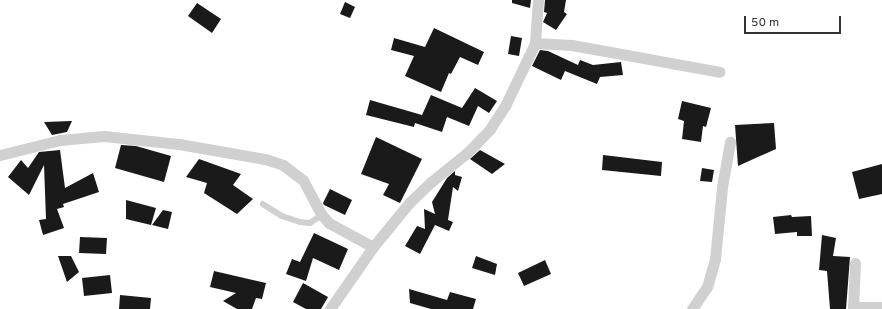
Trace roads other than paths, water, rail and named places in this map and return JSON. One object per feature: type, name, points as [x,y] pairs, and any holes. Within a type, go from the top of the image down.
[{"type":"street","points":[[330,309],[373,247],[415,196],[468,152],[490,129],[505,106],[535,42],[538,0]]},
{"type":"street","points":[[535,42],[572,45],[720,72]]},
{"type":"street","points":[[0,155],[60,140],[104,136],[179,144],[265,159],[283,165],[303,180],[322,214],[329,223],[373,247]]},
{"type":"street","points":[[692,309],[707,287],[715,259],[722,187],[730,142]]},
{"type":"street","points":[[854,263],[853,308],[882,307]]},
{"type":"lane","points":[[263,204],[282,216],[300,222],[310,223],[322,214]]}]
